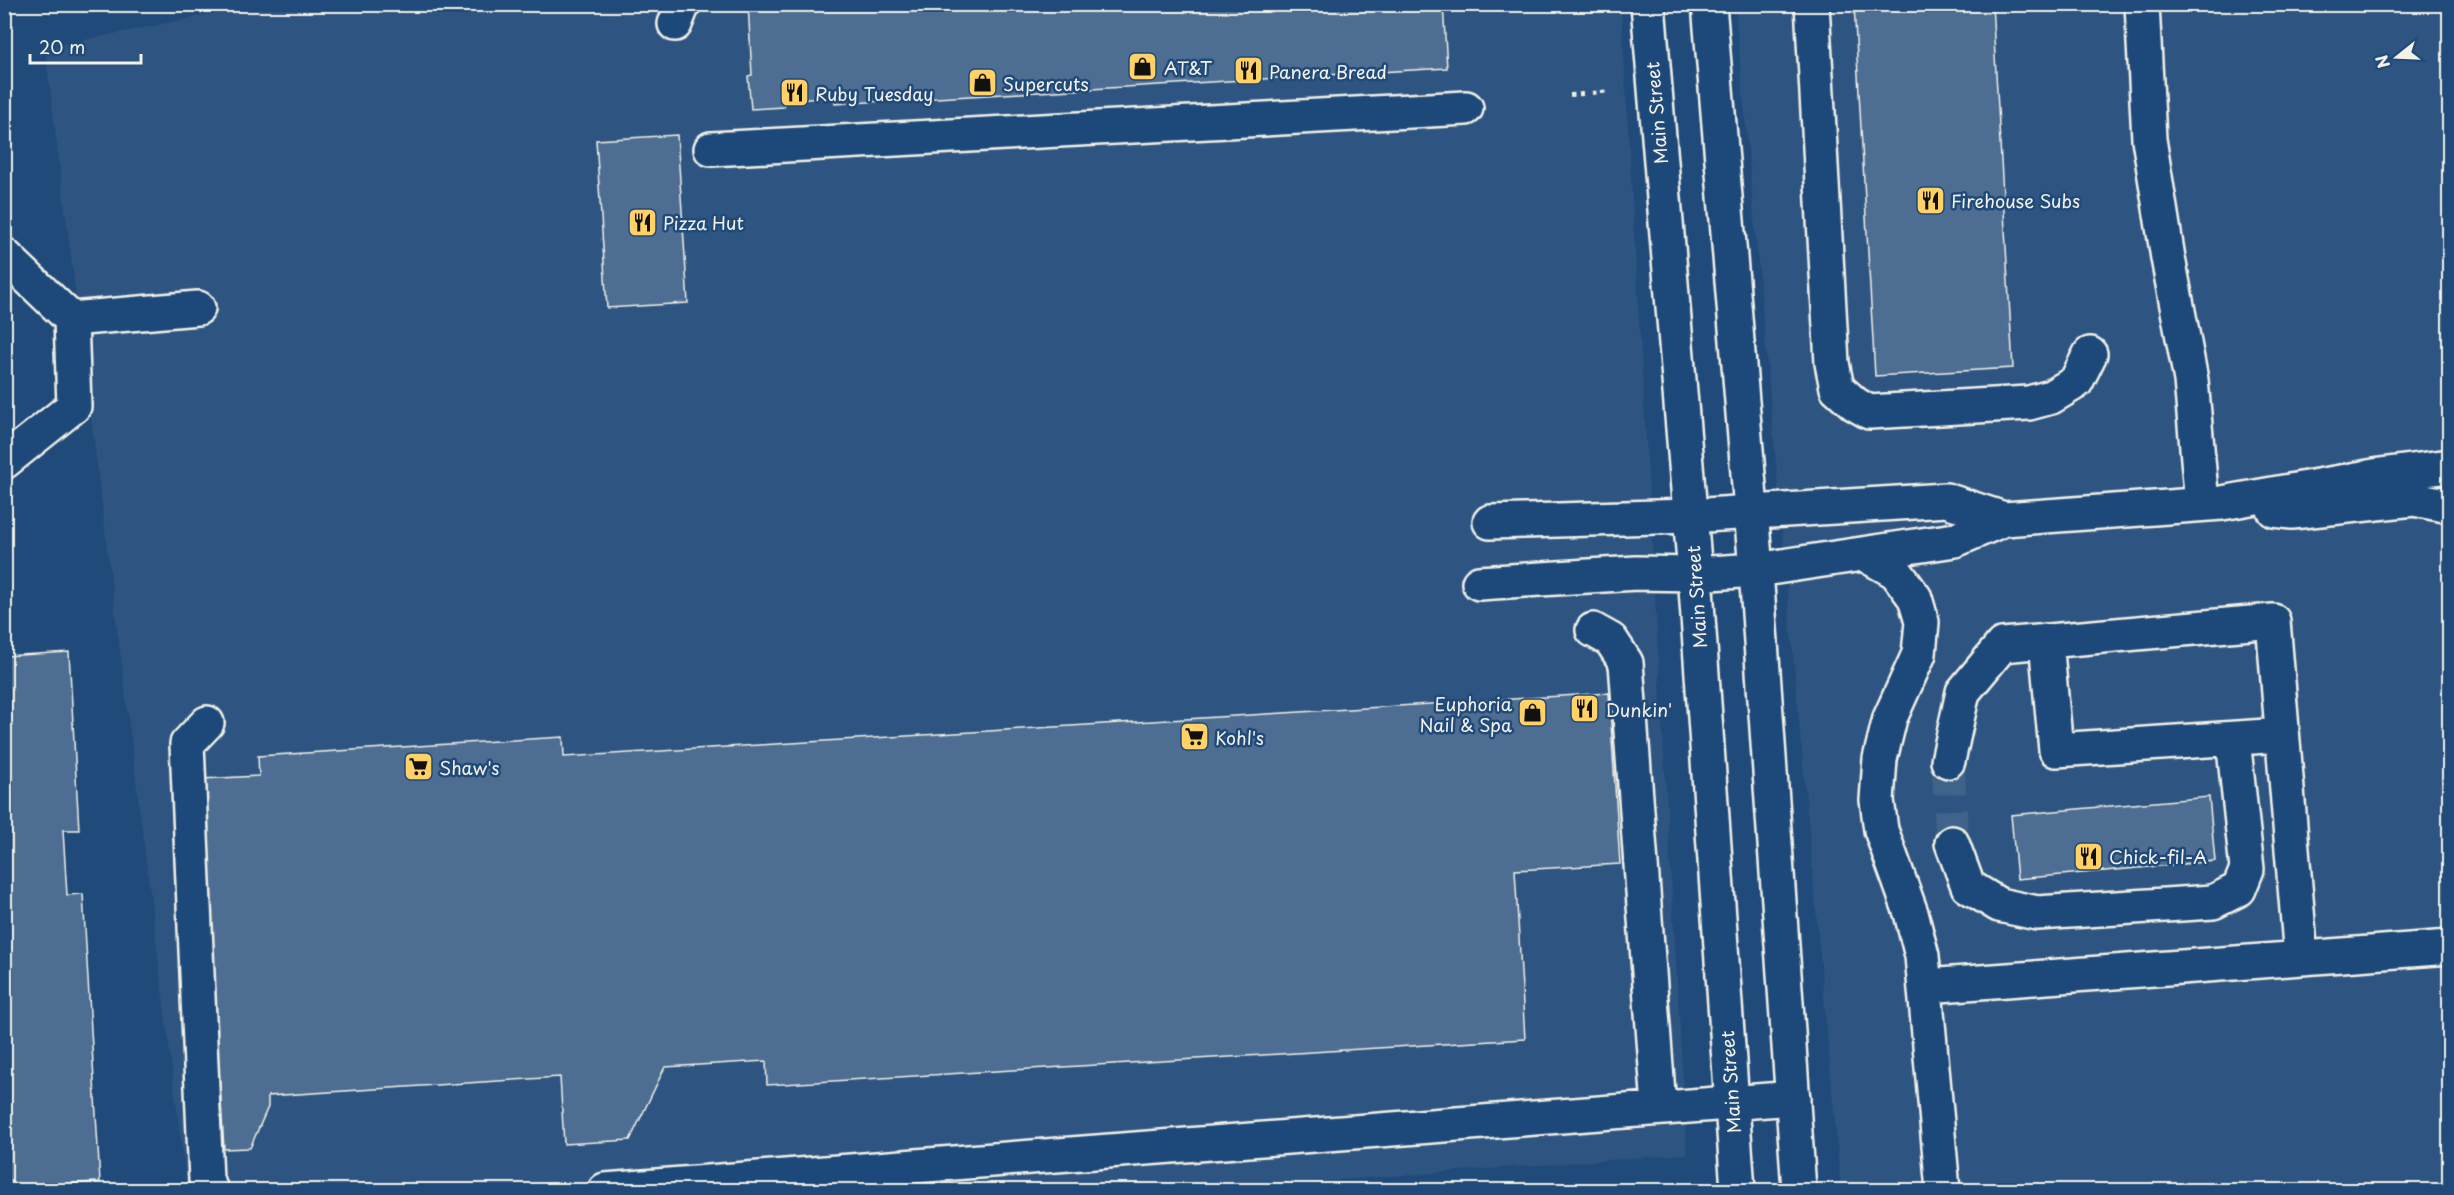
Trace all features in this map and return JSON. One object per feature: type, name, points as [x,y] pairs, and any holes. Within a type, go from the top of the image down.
[{"type":"main road","points":[[669,4],[675,24],[683,4]]},
{"type":"main road","name":"Main Street","points":[[1648,4],[1695,574],[1738,1191]]},
{"type":"main road","points":[[1709,4],[1752,512],[1799,1191]]},
{"type":"main road","points":[[1812,4],[1832,363],[1837,388],[1855,404],[1869,412],[2029,403],[2051,397],[2076,381],[2090,354]]},
{"type":"main road","points":[[2142,4],[2149,139],[2212,504]]},
{"type":"main road","points":[[711,149],[1466,108]]},
{"type":"main road","points":[[4,255],[71,319],[74,406],[4,462]]},
{"type":"main road","points":[[71,319],[198,308]]},
{"type":"main road","points":[[1479,583],[1636,573],[1695,574],[1756,570],[1955,540],[2004,519],[2212,504],[2380,475],[2450,466]]},
{"type":"main road","points":[[2212,504],[2292,512],[2414,499],[2450,506]]},
{"type":"main road","points":[[1490,522],[1689,516],[1946,500],[2004,519]]},
{"type":"main road","points":[[1864,555],[1896,572],[1915,598],[1922,622],[1919,654],[1890,718],[1880,759],[1877,800],[1881,830],[1919,939],[1926,986],[1943,1191]]},
{"type":"main road","points":[[1948,761],[1963,692],[2002,645],[2272,621],[2301,958]]},
{"type":"main road","points":[[1593,630],[1611,640],[1626,663],[1659,1107]]},
{"type":"main road","points":[[2046,641],[2056,750],[2283,735]]},
{"type":"main road","points":[[207,723],[187,744],[209,1186]]},
{"type":"main road","points":[[1952,843],[1968,886],[1999,905],[2037,913],[2213,902],[2239,889],[2247,869],[2233,739]]},
{"type":"main road","points":[[1926,986],[2450,947]]},
{"type":"main road","points":[[605,1191],[1792,1098]]},
{"type":"path","points":[[1592,93],[1609,91]]},
{"type":"path","points":[[1570,94],[1583,94]]},
{"type":"shaded area","points":[[260,4],[1621,5],[1687,1154],[1208,1190],[187,1190],[45,48]]},
{"type":"shaded area","points":[[1735,5],[2449,5],[2449,1190],[1841,1190]]},
{"type":"building","points":[[748,4],[1443,4],[1447,68],[835,104],[834,97],[784,101],[784,107],[751,109],[748,76],[752,75]]},
{"type":"building","points":[[1854,4],[1992,4],[2013,368],[1875,376]]},
{"type":"building","name":"Pizza Hut","points":[[677,135],[688,303],[607,308],[596,140]]},
{"type":"building","points":[[69,652],[79,830],[63,830],[67,895],[83,894],[100,1182],[4,1187],[4,656]]},
{"type":"building","points":[[1609,693],[1620,864],[1515,870],[1525,1039],[767,1085],[766,1061],[665,1067],[630,1140],[564,1144],[560,1077],[268,1096],[268,1107],[250,1148],[224,1149],[201,779],[259,776],[258,756],[563,737],[564,757]]},
{"type":"building","points":[[2209,797],[2215,861],[2017,879],[2011,815]]},
{"type":"tunnel","points":[[1948,761],[1952,843]]},
{"type":"place","name":"AT&T","points":[[1143,67]]},
{"type":"place","name":"Panera Bread","points":[[1248,71]]},
{"type":"place","name":"Supercuts","points":[[982,83]]},
{"type":"place","name":"Ruby Tuesday","points":[[794,93]]},
{"type":"place","name":"Firehouse Subs","points":[[1930,200]]},
{"type":"place","name":"Pizza Hut","points":[[642,222]]},
{"type":"place","name":"Dunkin'","points":[[1585,709]]},
{"type":"place","name":"Euphoria Nail & Spa","points":[[1533,713]]},
{"type":"place","name":"Kohl's","points":[[1194,737]]},
{"type":"place","name":"Shaw's","points":[[418,767]]},
{"type":"place","name":"Chick-fil-A","points":[[2088,856]]}]
